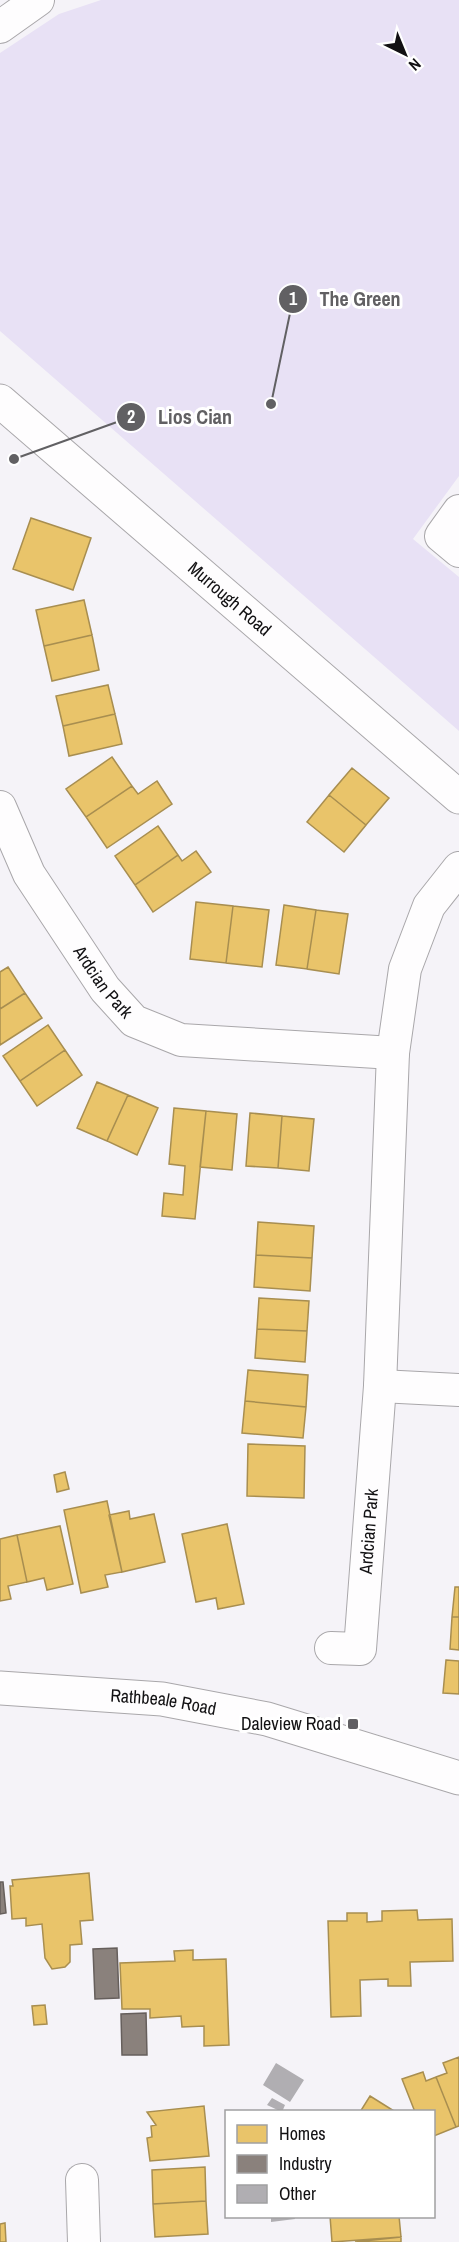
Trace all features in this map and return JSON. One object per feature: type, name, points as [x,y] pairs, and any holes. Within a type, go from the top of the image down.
[{"type":"street","points":[[0,27],[38,0]]},
{"type":"street","name":"Murrough Road","points":[[0,401],[459,797]]},
{"type":"street","points":[[459,511],[441,536],[459,551]]},
{"type":"street","name":"Ardcian Park","points":[[0,807],[29,874],[105,989],[134,1022],[181,1040],[393,1053]]},
{"type":"street","name":"Ardcian Park","points":[[331,1648],[360,1649],[380,1386],[393,1053],[405,969],[429,906],[459,868]]},
{"type":"street","points":[[380,1386],[459,1390]]},
{"type":"street","name":"Rathbeale Road","points":[[0,1688],[162,1699],[267,1719],[459,1778]]},
{"type":"street","points":[[82,2180],[84,2242]]},
{"type":"shaded area","points":[[101,0],[459,0],[459,476],[413,539],[459,577],[459,731],[0,331],[0,53],[59,14]]},
{"type":"building: Homes","points":[[31,518],[91,538],[73,590],[13,569]]},
{"type":"building: Homes","points":[[84,600],[92,635],[44,646],[36,610]]},
{"type":"building: Homes","points":[[92,635],[99,670],[52,681],[44,646]]},
{"type":"building: Homes","points":[[108,685],[115,714],[63,726],[56,696]]},
{"type":"building: Homes","points":[[115,714],[122,744],[69,756],[63,726]]},
{"type":"building: Homes","points":[[112,757],[132,786],[86,817],[66,789]]},
{"type":"building: Homes","points":[[352,768],[389,798],[366,825],[329,795]]},
{"type":"building: Homes","points":[[157,781],[172,804],[107,848],[86,817],[132,786],[138,794]]},
{"type":"building: Homes","points":[[329,795],[366,825],[344,852],[307,822]]},
{"type":"building: Homes","points":[[158,826],[178,855],[135,885],[115,856]]},
{"type":"building: Homes","points":[[196,851],[211,872],[153,912],[135,885],[178,855],[182,861]]},
{"type":"building: Homes","points":[[196,902],[233,906],[226,963],[190,959]]},
{"type":"building: Homes","points":[[284,905],[316,910],[307,969],[276,965]]},
{"type":"building: Homes","points":[[233,906],[269,910],[262,967],[226,963]]},
{"type":"building: Homes","points":[[316,910],[348,914],[339,974],[307,969]]},
{"type":"building: Homes","points":[[8,967],[25,993],[0,1009],[0,972]]},
{"type":"building: Homes","points":[[25,993],[42,1018],[0,1045],[0,1009]]},
{"type":"building: Homes","points":[[48,1025],[65,1050],[20,1081],[3,1056]]},
{"type":"building: Homes","points":[[65,1050],[82,1075],[37,1106],[20,1081]]},
{"type":"building: Homes","points":[[97,1082],[128,1095],[107,1141],[77,1128]]},
{"type":"building: Homes","points":[[128,1095],[158,1108],[137,1155],[107,1141]]},
{"type":"building: Homes","points":[[174,1108],[206,1111],[195,1219],[162,1216],[164,1193],[183,1195],[185,1166],[169,1164]]},
{"type":"building: Homes","points":[[206,1111],[237,1114],[232,1170],[200,1167]]},
{"type":"building: Homes","points":[[250,1113],[282,1116],[278,1168],[246,1166]]},
{"type":"building: Homes","points":[[282,1116],[314,1119],[309,1171],[278,1168]]},
{"type":"building: Homes","points":[[258,1222],[314,1226],[312,1258],[256,1255]]},
{"type":"building: Homes","points":[[256,1255],[312,1258],[310,1291],[254,1287]]},
{"type":"building: Homes","points":[[259,1298],[309,1301],[307,1331],[257,1329]]},
{"type":"building: Homes","points":[[257,1329],[307,1331],[305,1362],[255,1358]]},
{"type":"building: Homes","points":[[248,1370],[308,1375],[306,1407],[245,1401]]},
{"type":"building: Homes","points":[[245,1401],[306,1407],[303,1438],[242,1433]]},
{"type":"building: Homes","points":[[248,1444],[305,1446],[304,1498],[247,1496]]},
{"type":"building: Homes","points":[[65,1472],[69,1489],[57,1492],[54,1475]]},
{"type":"building: Homes","points":[[107,1501],[122,1572],[105,1575],[108,1587],[81,1593],[64,1510]]},
{"type":"building: Homes","points":[[129,1511],[130,1519],[154,1514],[165,1562],[122,1572],[109,1515]]},
{"type":"building: Homes","points":[[227,1524],[244,1604],[218,1609],[216,1598],[196,1602],[182,1534]]},
{"type":"building: Homes","points":[[60,1526],[73,1584],[47,1590],[44,1578],[27,1582],[17,1535]]},
{"type":"building: Homes","points":[[17,1535],[27,1582],[8,1586],[11,1599],[0,1601],[0,1539]]},
{"type":"building: Homes","points":[[455,1587],[459,1587],[459,1617],[452,1617]]},
{"type":"building: Homes","points":[[452,1617],[459,1617],[459,1650],[450,1649]]},
{"type":"building: Homes","points":[[446,1660],[459,1661],[459,1694],[443,1693]]},
{"type":"building: Homes","points":[[89,1873],[93,1920],[80,1921],[82,1944],[70,1945],[70,1962],[65,1967],[52,1969],[45,1958],[42,1924],[26,1926],[26,1918],[12,1919],[10,1886],[13,1886],[12,1880]]},
{"type":"building: Homes","points":[[417,1910],[418,1920],[452,1919],[453,1961],[410,1962],[411,1986],[388,1986],[388,1979],[360,1980],[361,2016],[331,2017],[328,1921],[347,1921],[347,1913],[367,1913],[367,1922],[382,1921],[382,1911]]},
{"type":"building: Homes","points":[[193,1950],[193,1960],[226,1959],[229,2045],[204,2046],[204,2026],[182,2027],[181,2016],[150,2018],[150,2009],[122,2009],[120,1963],[175,1961],[174,1951]]},
{"type":"building: Homes","points":[[45,2005],[47,2024],[34,2025],[32,2006]]},
{"type":"building: Homes","points":[[459,2057],[459,2126],[456,2127],[436,2077],[447,2073],[443,2063]]},
{"type":"building: Homes","points":[[423,2072],[426,2081],[436,2077],[456,2127],[435,2136],[435,2110],[414,2110],[402,2079]]},
{"type":"building: Homes","points":[[370,2096],[392,2110],[361,2110]]},
{"type":"building: Homes","points":[[204,2106],[209,2156],[150,2161],[147,2138],[152,2137],[151,2126],[156,2125],[147,2112]]},
{"type":"building: Homes","points":[[205,2167],[206,2201],[153,2204],[152,2170]]},
{"type":"building: Homes","points":[[206,2201],[208,2234],[155,2237],[153,2204]]},
{"type":"building: Homes","points":[[330,2218],[399,2218],[401,2237],[332,2242]]},
{"type":"building: Homes","points":[[5,2223],[6,2242],[0,2242],[0,2224]]},
{"type":"building: Homes","points":[[401,2237],[401,2242],[355,2242]]},
{"type":"building: Industry","points":[[0,1882],[3,1882],[6,1913],[0,1914]]},
{"type":"building: Industry","points":[[117,1948],[119,1998],[95,1999],[93,1949]]},
{"type":"building: Industry","points":[[146,2013],[147,2055],[122,2055],[121,2014]]},
{"type":"building: Other","points":[[276,2063],[304,2080],[290,2102],[263,2085]]},
{"type":"building: Other","points":[[272,2098],[285,2105],[283,2110],[278,2110],[267,2105]]},
{"type":"building: Other","points":[[271,2218],[295,2219],[271,2222]]},
{"type":"place","name":"The Green","points":[[271,404]]},
{"type":"place","name":"Lios Cian","points":[[14,459]]},
{"type":"place","name":"Daleview Road","points":[[353,1724]]}]
